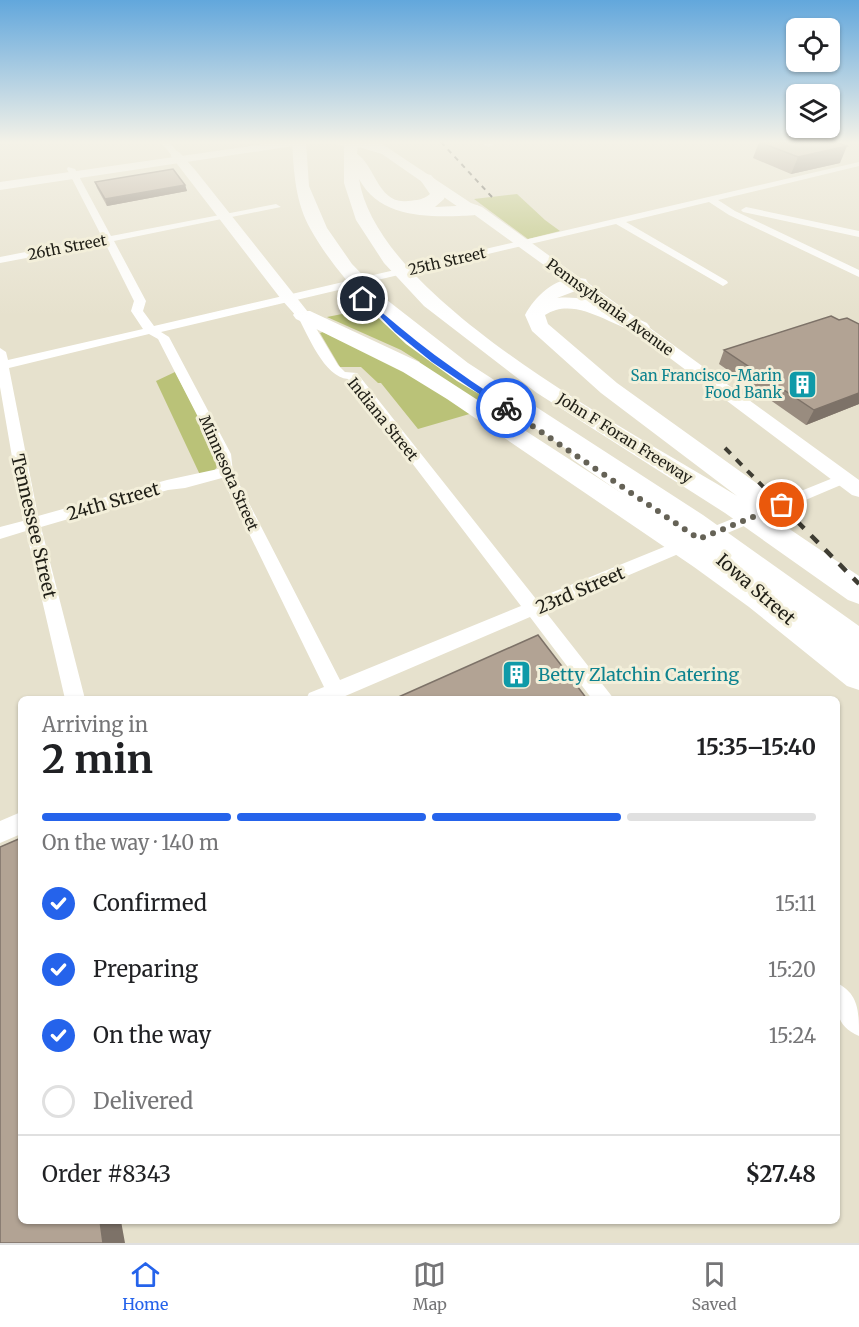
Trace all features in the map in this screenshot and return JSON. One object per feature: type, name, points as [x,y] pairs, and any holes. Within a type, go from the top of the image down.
[{"type":"highway","points":[[308,200],[313,216],[339,257],[380,302],[459,366],[727,545],[859,644]]},
{"type":"highway","name":"John F Foran Freeway","points":[[358,200],[368,227],[402,273],[443,312],[501,357],[578,411],[772,531],[859,592]]},
{"type":"highway","points":[[389,200],[408,209],[424,211],[477,210]]},
{"type":"highway","points":[[395,204],[419,206],[434,200]]},
{"type":"highway","points":[[579,283],[553,291],[545,297],[537,311],[536,321],[539,327],[609,388],[768,504],[859,578]]},
{"type":"highway","points":[[537,311],[553,304],[584,304],[640,327]]},
{"type":"highway","points":[[303,315],[432,379],[651,523],[760,599],[853,672]]},
{"type":"main road","name":"Indiana Street","points":[[211,200],[267,275],[303,315]]},
{"type":"main road","name":"Pennsylvania Avenue","points":[[457,200],[477,210],[640,327],[851,484]]},
{"type":"main road","name":"Pennsylvania Avenue","points":[[470,200],[476,204],[477,210]]},
{"type":"street","name":"Minnesota Street","points":[[87,200],[141,301],[137,310],[151,331],[163,337],[224,454],[226,472],[336,691]]},
{"type":"street","name":"25th Street","points":[[1,361],[151,331],[707,200]]},
{"type":"street","points":[[713,200],[732,213],[859,273]]},
{"type":"street","points":[[714,200],[739,209],[859,234]]},
{"type":"street","name":"26th Street","points":[[0,260],[276,207]]},
{"type":"street","points":[[618,221],[723,283]]},
{"type":"street","name":"Iowa Street","points":[[349,284],[397,331],[434,360],[699,539],[853,672],[859,683]]},
{"type":"street","name":"Indiana Street","points":[[303,315],[333,367],[341,375],[352,376],[602,696]]},
{"type":"street","name":"Tennessee Street","points":[[1,361],[32,524],[74,696]]},
{"type":"street","name":"24th Street","points":[[0,533],[167,485],[185,483],[226,472]]},
{"type":"street","name":"23rd Street","points":[[324,696],[814,491],[851,484]]},
{"type":"street","points":[[0,832],[18,825]]},
{"type":"street","points":[[840,1000],[859,1023]]},
{"type":"green space","points":[[475,200],[523,200],[560,231],[528,239]]},
{"type":"green space","points":[[372,308],[433,362],[497,406],[418,429],[381,383],[378,383],[361,367],[340,367],[320,333],[323,332],[409,372],[420,362],[401,350],[327,317]]},
{"type":"green space","points":[[175,372],[220,457],[214,470],[201,477],[156,381]]},
{"type":"building","name":"San Francisco-Marin Food Bank","points":[[831,316],[839,320],[847,318],[859,324],[859,393],[814,410],[724,350]]},
{"type":"building","points":[[538,635],[585,696],[401,696]]},
{"type":"building","points":[[18,839],[18,1224],[100,1224],[103,1243],[0,1243],[0,847]]},
{"type":"railway","points":[[725,448],[785,509]]},
{"type":"railway","points":[[783,507],[859,584]]},
{"type":"way so far","points":[[506,408],[699,539],[782,505]]},
{"type":"place","name":"San Francisco-Marin Food Bank","points":[[803,384]]},
{"type":"place","name":"Betty Zlatchin Catering","points":[[517,674]]},
{"type":"route","points":[[363,299],[397,331],[434,360],[506,408]]}]
